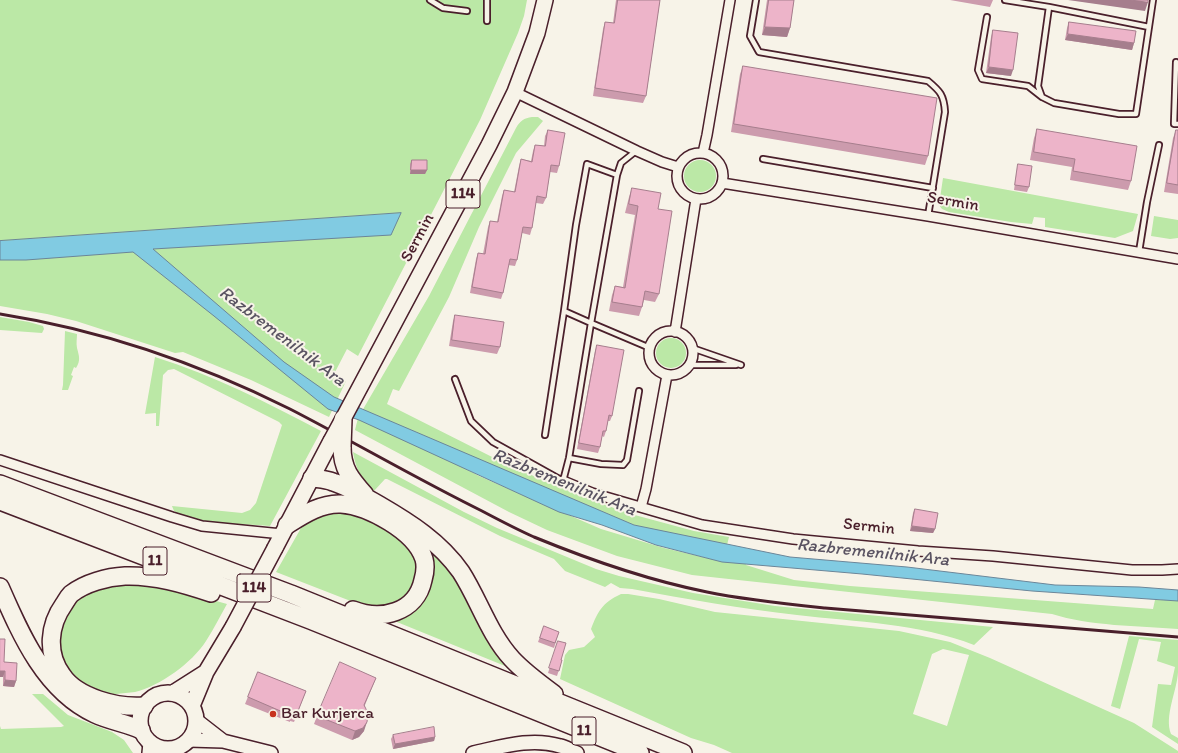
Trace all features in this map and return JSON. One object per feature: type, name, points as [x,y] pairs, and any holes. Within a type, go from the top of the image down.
[{"type":"highway","points":[[343,419],[336,444],[346,472],[367,498]]},
{"type":"highway","points":[[312,478],[332,482],[367,498],[425,534],[448,555],[464,578],[489,625],[511,658],[536,681],[576,710]]},
{"type":"highway","points":[[312,478],[326,493],[340,504]]},
{"type":"highway","name":"11","points":[[0,484],[291,594],[683,753]]},
{"type":"highway","name":"11","points":[[0,501],[310,620],[640,753]]},
{"type":"highway","points":[[285,530],[310,511],[329,505],[340,504],[356,507],[371,512],[396,526],[409,536],[419,549],[424,559],[426,569],[422,588],[410,603],[394,613],[372,616],[322,598],[291,594]]},
{"type":"highway","points":[[144,706],[132,707],[102,701],[77,691],[62,675],[52,654],[51,632],[57,614],[70,595],[87,584],[125,576],[169,581],[252,606],[310,620]]},
{"type":"highway","points":[[0,587],[29,648],[44,672],[59,688],[73,701],[147,742]]},
{"type":"main road","name":"Sermin","points":[[343,419],[489,145],[515,92],[537,33],[545,0]]},
{"type":"main road","name":"114","points":[[192,706],[206,672],[234,628],[312,478],[336,444]]},
{"type":"main road","name":"114","points":[[144,706],[154,697],[160,694],[173,693],[206,672]]},
{"type":"main road","points":[[144,706],[140,718],[147,742],[156,747],[173,751],[189,740],[193,734],[196,720],[192,706],[180,696],[173,693]]},
{"type":"street","points":[[703,153],[730,0]]},
{"type":"street","points":[[515,92],[637,151],[678,167]]},
{"type":"street","points":[[697,153],[703,153],[715,158],[720,164],[724,177],[719,189],[709,198],[696,199],[689,197],[679,187],[676,174],[678,167],[686,157],[697,153]]},
{"type":"street","name":"Sermin","points":[[722,183],[928,216],[1178,259]]},
{"type":"street","points":[[675,332],[696,199]]},
{"type":"street","points":[[665,332],[675,332],[686,338],[692,348],[692,357],[689,365],[680,373],[667,375],[656,370],[652,365],[649,354],[650,348],[652,342],[660,334],[665,332]]},
{"type":"street","points":[[641,507],[646,489],[667,375]]},
{"type":"street","points":[[0,460],[172,518],[202,526],[285,530]]},
{"type":"street","name":"Sermin","points":[[563,482],[592,493],[702,525],[793,539],[918,551],[993,556],[1132,570],[1178,569]]},
{"type":"street","points":[[196,720],[223,740]]},
{"type":"street","points":[[189,740],[223,740],[271,753]]},
{"type":"street","points":[[473,753],[531,742],[544,742],[560,746],[577,753]]},
{"type":"lane","points":[[430,0],[443,8],[467,11]]},
{"type":"lane","points":[[487,21],[488,0]]},
{"type":"lane","points":[[756,0],[750,36],[759,52],[928,81],[940,91],[945,101],[945,112],[928,216]]},
{"type":"lane","points":[[1005,0],[1049,7],[1149,27]]},
{"type":"lane","points":[[987,17],[978,70],[982,79],[1028,86],[1042,97],[1054,103],[1119,114],[1136,114],[1153,0]]},
{"type":"lane","points":[[1042,97],[1038,86],[1049,7]]},
{"type":"lane","points":[[1176,62],[1174,124],[1178,124]]},
{"type":"lane","points":[[1139,252],[1147,202],[1159,145]]},
{"type":"lane","points":[[455,379],[471,422],[493,442],[563,482],[569,458],[590,323],[617,175],[621,163],[637,151]]},
{"type":"lane","points":[[763,159],[933,188]]},
{"type":"lane","points":[[545,435],[576,225],[587,164],[617,175]]},
{"type":"lane","points":[[564,311],[650,348]]},
{"type":"lane","points":[[689,365],[741,365],[692,348]]},
{"type":"lane","points":[[569,458],[601,464],[623,465],[627,460],[639,391]]},
{"type":"green space","points":[[0,0],[527,0],[524,16],[518,33],[480,120],[358,356],[347,349],[333,376],[338,382],[346,381],[329,417],[251,380],[183,352],[175,353],[76,321],[47,314],[0,306]]},
{"type":"green space","points":[[538,117],[543,121],[516,153],[479,227],[449,297],[399,391],[393,389],[387,404],[508,465],[583,497],[631,514],[694,531],[729,537],[726,549],[658,535],[468,457],[434,440],[362,411],[429,296],[516,128],[522,120]]},
{"type":"green space","points":[[700,160],[709,163],[713,167],[716,176],[713,185],[709,189],[700,192],[691,189],[687,185],[684,176],[687,167],[691,163]]},
{"type":"green space","points":[[943,178],[1138,214],[1133,231],[1115,238],[1045,227],[1045,218],[1034,217],[1032,224],[949,212],[942,209],[939,205]]},
{"type":"green space","points":[[1154,216],[1178,220],[1178,238],[1170,239],[1151,236]]},
{"type":"green space","points":[[0,317],[29,322],[43,326],[44,329],[42,333],[0,330]]},
{"type":"green space","points":[[65,331],[77,334],[79,360],[78,365],[76,368],[74,367],[71,375],[73,376],[68,390],[62,390],[63,385]]},
{"type":"green space","points":[[671,338],[677,339],[685,347],[685,359],[677,367],[671,368],[665,367],[657,359],[656,353],[657,347],[665,339]]},
{"type":"green space","points":[[155,357],[219,381],[321,431],[270,526],[209,523],[186,517],[174,511],[172,506],[242,513],[250,510],[256,503],[282,425],[279,422],[174,369],[168,370],[163,375],[159,426],[156,426],[156,413],[145,414]]},
{"type":"green space","points":[[358,418],[427,448],[479,476],[601,529],[664,548],[711,559],[745,561],[746,565],[794,580],[850,586],[1153,609],[1155,600],[1178,600],[1178,629],[1098,623],[1066,618],[1052,614],[692,575],[617,556],[547,530],[509,512],[355,430]]},
{"type":"green space","points":[[353,452],[464,512],[497,528],[596,569],[619,576],[693,593],[775,606],[993,627],[974,645],[931,632],[887,624],[776,613],[735,607],[620,588],[611,583],[605,587],[565,571],[554,559],[500,536],[387,479],[385,479],[374,491],[360,474]]},
{"type":"green space","points":[[338,510],[386,528],[406,542],[416,560],[417,573],[410,591],[399,602],[386,607],[366,607],[276,572],[305,521]]},
{"type":"green space","points":[[422,540],[451,567],[510,668],[392,620],[426,596]]},
{"type":"green space","points":[[112,584],[155,584],[227,604],[206,641],[193,657],[184,665],[155,685],[135,692],[116,694],[114,698],[77,684],[58,654],[58,624],[65,609],[83,592]]},
{"type":"green space","points":[[621,594],[628,594],[659,599],[715,612],[899,631],[950,642],[990,658],[1134,723],[1178,751],[1178,753],[732,753],[714,745],[691,738],[560,679],[565,655],[569,650],[584,647],[595,637],[591,629],[596,617],[605,604]],"holes":[[[943,649],[969,655],[947,726],[913,714],[932,654]]]},
{"type":"green space","points":[[1129,636],[1178,640],[1178,672],[1170,711],[1169,727],[1171,734],[1178,738],[1178,744],[1152,727],[1158,684],[1171,685],[1175,667],[1157,661],[1161,642],[1139,639],[1120,709],[1111,706]]},
{"type":"green space","points":[[32,694],[43,694],[68,715],[112,732],[124,740],[133,753],[0,753],[0,726],[1,729],[64,726]]},
{"type":"water","points":[[401,213],[391,235],[153,249],[284,362],[334,397],[634,525],[790,557],[907,567],[1055,585],[1139,587],[1178,590],[1178,601],[1032,591],[722,562],[656,545],[602,525],[559,512],[359,420],[328,409],[133,252],[26,260],[0,260],[0,241]]},
{"type":"building","points":[[618,0],[660,0],[646,96],[595,88],[605,22],[614,23]]},
{"type":"building","points":[[769,0],[794,0],[790,28],[765,27]]},
{"type":"building","points":[[1131,0],[1148,0],[1148,2]]},
{"type":"building","points":[[1069,22],[1136,31],[1134,43],[1068,34]]},
{"type":"building","points":[[993,30],[1018,33],[1013,70],[989,67]]},
{"type":"building","points":[[743,66],[937,98],[928,156],[734,124]]},
{"type":"building","points":[[1037,129],[1137,146],[1131,181],[1073,171],[1075,159],[1034,152]]},
{"type":"building","points":[[548,130],[565,133],[559,166],[551,165],[546,198],[537,196],[532,228],[523,227],[517,260],[510,259],[503,293],[472,287],[478,253],[485,254],[490,221],[498,222],[504,190],[515,192],[521,159],[532,162],[535,145],[545,146]]},
{"type":"building","points":[[1176,130],[1178,130],[1178,185],[1167,183]]},
{"type":"building","points":[[412,160],[427,160],[427,170],[411,170]]},
{"type":"building","points":[[1018,164],[1032,166],[1029,187],[1015,185]]},
{"type":"building","points":[[632,188],[661,193],[658,209],[672,211],[659,294],[645,291],[642,307],[612,302],[615,286],[625,288],[638,206],[629,204]]},
{"type":"building","points":[[455,315],[504,322],[500,347],[452,340]]},
{"type":"building","points":[[597,345],[624,350],[612,416],[609,415],[606,431],[603,431],[600,447],[579,443]]},
{"type":"building","points":[[915,509],[938,513],[935,529],[912,526]]},
{"type":"building","points":[[544,626],[559,632],[555,643],[540,638]]},
{"type":"building","points":[[0,639],[5,639],[4,662],[17,663],[16,681],[5,680],[5,671],[0,671]]},
{"type":"building","points":[[558,641],[566,643],[559,671],[549,668]]},
{"type":"building","points":[[340,662],[376,678],[364,705],[368,713],[367,722],[363,728],[355,731],[317,716]]},
{"type":"building","points":[[258,672],[306,691],[296,716],[293,714],[292,716],[248,697]]},
{"type":"building","points":[[434,727],[435,737],[395,744],[393,735]]},
{"type":"railway","points":[[0,314],[75,329],[112,339],[148,350],[220,377],[290,409],[527,534],[598,561],[663,582],[722,595],[796,605],[1178,637]]},
{"type":"place","name":"Bar Kurjerca","points":[[273,714]]},
{"type":"water label","name":"Razbremenilnik Ara","points":[[282,337]]},
{"type":"water label","name":"Razbremenilnik Ara","points":[[564,483]]},
{"type":"water label","name":"Razbremenilnik Ara","points":[[873,553]]}]
